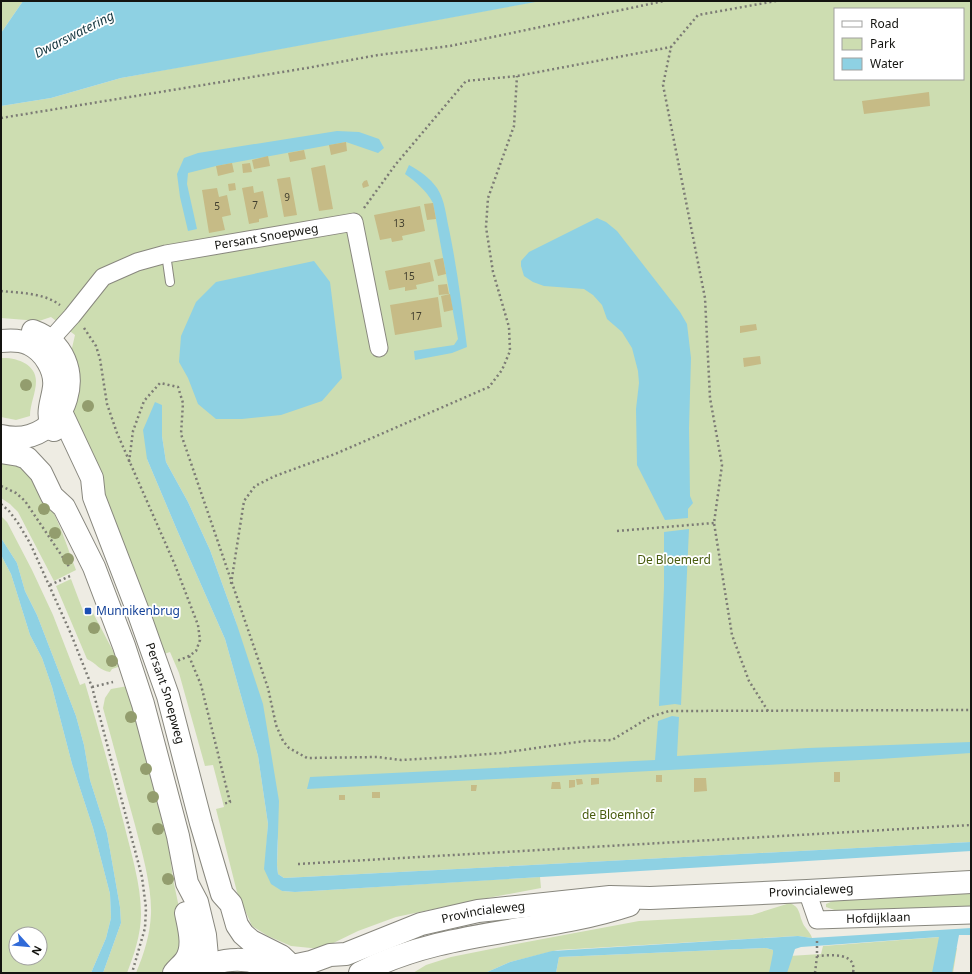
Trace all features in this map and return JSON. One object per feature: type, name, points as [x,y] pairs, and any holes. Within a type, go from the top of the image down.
[{"type":"main road","points":[[1,326],[13,326],[28,329],[37,333],[42,344],[44,356],[52,368],[54,387],[49,408],[56,418],[39,432],[25,437],[14,438],[4,447]]},
{"type":"main road","points":[[1,341],[42,344]]},
{"type":"main road","name":"Persant Snoepweg","points":[[56,418],[81,484],[94,497],[139,614],[168,696],[201,823],[222,894],[220,912],[232,949],[240,960]]},
{"type":"main road","name":"Persant Snoepweg","points":[[25,437],[37,447],[44,456],[62,490],[64,507],[94,566],[124,646],[143,704],[158,760],[178,836],[187,883],[196,902],[203,928],[203,970]]},
{"type":"main road","name":"Persant Snoepweg","points":[[4,447],[27,458],[33,464],[41,473],[52,496],[64,507]]},
{"type":"main road","name":"Provincialeweg","points":[[289,971],[330,955],[346,954],[421,924],[478,911],[610,897],[650,898],[971,882]]},
{"type":"main road","name":"Persant Snoepweg","points":[[174,973],[186,960],[189,951],[189,928],[184,904],[187,883]]},
{"type":"main road","name":"Persant Snoepweg","points":[[222,894],[231,904],[239,930],[251,941],[282,956],[289,971]]},
{"type":"main road","name":"Provincialeweg","points":[[360,973],[405,954],[448,942],[612,911],[650,898]]},
{"type":"main road","points":[[399,973],[448,942]]},
{"type":"main road","name":"Provincialeweg","points":[[321,973],[336,965],[346,954]]},
{"type":"main road","points":[[203,970],[221,962],[240,960],[256,962],[266,966],[289,971]]},
{"type":"street","name":"Persant Snoepweg","points":[[42,344],[54,336],[103,277],[137,262],[166,254],[354,222]]},
{"type":"street","points":[[354,222],[379,348]]},
{"type":"street","name":"Hofdijklaan","points":[[807,891],[817,920],[971,915]]},
{"type":"lane","points":[[166,254],[170,282]]},
{"type":"path","points":[[1,118],[378,55],[450,46],[664,1]]},
{"type":"path","points":[[768,711],[750,681],[732,636],[714,523],[722,465],[710,398],[705,298],[662,85],[671,47],[698,15],[776,1]]},
{"type":"path","points":[[354,222],[396,164],[466,82],[517,76],[671,47]]},
{"type":"path","points":[[231,585],[244,501],[255,486],[275,476],[335,454],[489,387],[502,370],[510,351],[509,327],[493,272],[486,227],[488,198],[514,126],[517,76]]},
{"type":"path","points":[[1,291],[31,294],[54,301],[82,325],[96,346],[100,359],[108,404],[117,433],[175,565],[198,625],[200,640],[196,651],[189,656],[201,685],[230,802],[223,804]]},
{"type":"path","points":[[130,462],[133,431],[144,401],[160,383],[178,387],[183,403],[181,434],[231,585],[268,688],[276,725],[283,742],[289,748],[307,758],[377,757],[401,760],[501,753],[585,741],[612,740],[650,717],[669,711],[971,710]]},
{"type":"path","points":[[1,486],[16,493],[25,501],[72,572]]},
{"type":"path","points":[[1,504],[9,511],[30,543],[50,585],[92,687],[142,877],[146,908],[145,928],[132,973]]},
{"type":"path","points":[[617,531],[714,523]]},
{"type":"path","points":[[50,585],[70,576]]},
{"type":"path","name":"Persant Snoepweg","points":[[175,662],[189,656]]},
{"type":"path","points":[[92,687],[113,682]]},
{"type":"path","points":[[298,864],[971,825]]},
{"type":"path","points":[[815,973],[817,934]]},
{"type":"path","points":[[817,956],[847,958],[853,961],[853,973]]},
{"type":"green space","points":[[1,1],[23,1],[1,33]]},
{"type":"green space","name":"De Bloemerd","points":[[538,1],[971,1],[971,842],[284,878],[278,874],[278,841],[236,622],[210,550],[188,502],[166,462],[162,436],[162,405],[147,459],[225,639],[258,756],[268,824],[265,869],[282,891],[295,892],[540,877],[541,888],[396,917],[358,931],[321,949],[291,946],[268,936],[252,926],[237,892],[216,809],[224,807],[213,765],[205,766],[179,673],[170,652],[164,654],[73,418],[76,378],[72,348],[75,335],[51,317],[39,321],[1,318],[1,106],[51,98],[121,78]]},
{"type":"green space","points":[[1,358],[19,360],[33,370],[36,381],[30,416],[16,420],[1,417]]},
{"type":"green space","points":[[1,459],[16,465],[23,470],[33,479],[41,490],[55,516],[76,570],[54,581],[18,512],[1,498]]},
{"type":"green space","points":[[1,516],[7,522],[32,570],[53,615],[80,685],[85,683],[105,754],[132,857],[141,903],[141,922],[135,952],[127,973],[103,973],[121,923],[120,907],[107,833],[90,780],[84,745],[76,716],[37,615],[25,591],[17,563],[1,538]]},
{"type":"green space","points":[[1,555],[11,574],[30,635],[42,658],[52,687],[72,764],[93,828],[110,894],[111,918],[106,938],[91,973],[1,973]]},
{"type":"green space","points":[[71,579],[85,616],[93,613],[121,666],[112,669],[110,672],[103,670],[87,659],[56,586]]},
{"type":"green space","points":[[128,686],[168,840],[173,879],[181,917],[179,950],[164,973],[136,973],[148,937],[151,914],[150,892],[141,846],[103,708],[105,698],[111,689]]},
{"type":"green space","points":[[971,892],[971,906],[843,913],[826,907],[826,904],[835,900]]},
{"type":"green space","points":[[790,903],[796,907],[800,913],[803,923],[812,938],[798,936],[558,950],[510,962],[485,973],[413,973],[426,965],[451,957],[639,921],[752,915]]},
{"type":"green space","points":[[940,937],[937,949],[957,948],[953,973],[556,973],[559,957],[766,948],[773,950],[773,957],[821,954],[823,946]]},
{"type":"water","name":"Dwarswatering","points":[[23,1],[541,1],[121,78],[51,98],[1,106],[1,33]]},
{"type":"water","points":[[337,131],[359,132],[379,139],[384,148],[378,153],[346,142],[216,166],[188,173],[187,184],[197,229],[188,231],[180,197],[177,174],[184,158],[198,153]]},
{"type":"water","points":[[409,165],[421,172],[431,181],[440,193],[444,203],[457,273],[467,347],[452,353],[415,360],[414,351],[454,345],[458,339],[433,203],[427,194],[405,174]]},
{"type":"water","points":[[597,218],[606,222],[617,231],[680,312],[687,324],[691,358],[689,428],[690,496],[693,503],[688,509],[688,518],[665,520],[637,465],[636,409],[639,383],[638,371],[632,348],[622,332],[607,319],[602,305],[593,295],[584,289],[544,286],[533,282],[524,276],[521,261],[529,252]]},
{"type":"water","points":[[314,261],[330,282],[342,378],[322,401],[281,415],[242,419],[216,419],[198,404],[188,378],[179,362],[181,336],[196,302],[216,282]]},
{"type":"water","points":[[155,402],[162,405],[162,436],[166,462],[188,502],[210,550],[263,704],[279,801],[278,874],[284,878],[971,842],[971,851],[295,892],[282,891],[271,884],[264,869],[268,824],[258,756],[225,639],[147,459],[143,430]]},
{"type":"water","points":[[689,529],[681,705],[675,704],[659,706],[664,587],[664,532]]},
{"type":"water","points":[[1,538],[17,563],[25,591],[37,615],[76,716],[84,745],[90,780],[107,833],[120,907],[121,923],[103,973],[91,973],[106,938],[111,918],[110,894],[93,828],[72,764],[52,687],[42,658],[30,635],[11,574],[1,555]]},
{"type":"water","points":[[672,716],[679,717],[677,756],[808,748],[971,742],[971,753],[307,789],[310,777],[655,760],[658,721]]},
{"type":"water","points":[[971,928],[971,935],[959,935],[952,973],[932,973],[939,937],[801,947],[795,949],[787,973],[769,973],[773,950],[766,948],[559,957],[556,973],[485,973],[510,962],[552,951],[798,936],[812,938]]},
{"type":"building","points":[[929,92],[930,106],[864,114],[862,101]]},
{"type":"building","points":[[346,142],[347,151],[331,155],[329,145]]},
{"type":"building","points":[[304,150],[306,159],[290,162],[288,153]]},
{"type":"building","points":[[268,156],[270,166],[254,169],[252,160]]},
{"type":"building","points":[[232,163],[234,172],[218,176],[216,166]]},
{"type":"building","points":[[250,163],[252,172],[243,173],[242,164]]},
{"type":"building","points":[[325,165],[333,209],[319,211],[311,168]]},
{"type":"building","points":[[290,177],[297,215],[284,217],[277,179]]},
{"type":"building","points":[[367,180],[369,186],[363,188],[362,184]]},
{"type":"building","points":[[235,183],[236,190],[229,191],[228,184]]},
{"type":"building","points":[[253,186],[254,193],[263,191],[268,217],[259,219],[259,222],[249,224],[242,188]]},
{"type":"building","points":[[217,188],[219,197],[227,195],[231,215],[222,217],[225,230],[209,233],[202,190]]},
{"type":"building","points":[[433,203],[436,219],[427,220],[424,204]]},
{"type":"building","points":[[420,206],[425,231],[402,236],[403,240],[392,242],[391,238],[380,240],[374,215]]},
{"type":"building","points":[[443,258],[446,274],[438,276],[434,260]]},
{"type":"building","points":[[430,262],[434,281],[416,285],[417,289],[405,291],[405,287],[389,290],[385,271]]},
{"type":"building","points":[[447,284],[449,294],[439,295],[438,285]]},
{"type":"building","points":[[450,294],[453,310],[444,312],[441,296]]},
{"type":"building","points":[[438,297],[442,327],[395,335],[390,305]]},
{"type":"building","points":[[756,324],[757,330],[740,333],[740,326]]},
{"type":"building","points":[[760,356],[761,364],[744,367],[743,358]]},
{"type":"building","points":[[834,772],[840,772],[840,782],[834,782]]},
{"type":"building","points":[[656,775],[662,775],[662,782],[656,782]]},
{"type":"building","points":[[591,778],[599,778],[599,784],[591,785]]},
{"type":"building","points":[[694,778],[706,778],[707,791],[694,792]]},
{"type":"building","points":[[576,779],[582,779],[583,784],[577,785]]},
{"type":"building","points":[[569,780],[575,780],[575,787],[569,788]]},
{"type":"building","points":[[552,782],[560,782],[561,789],[551,789]]},
{"type":"building","points":[[471,785],[477,785],[476,791],[471,791]]},
{"type":"building","points":[[372,792],[380,792],[380,798],[372,798]]},
{"type":"building","points":[[339,795],[345,795],[345,800],[339,800]]},
{"type":"place","name":"Munnikenbrug","points":[[88,611]]},
{"type":"park label","name":"de Bloemhof","points":[[618,815]]}]
